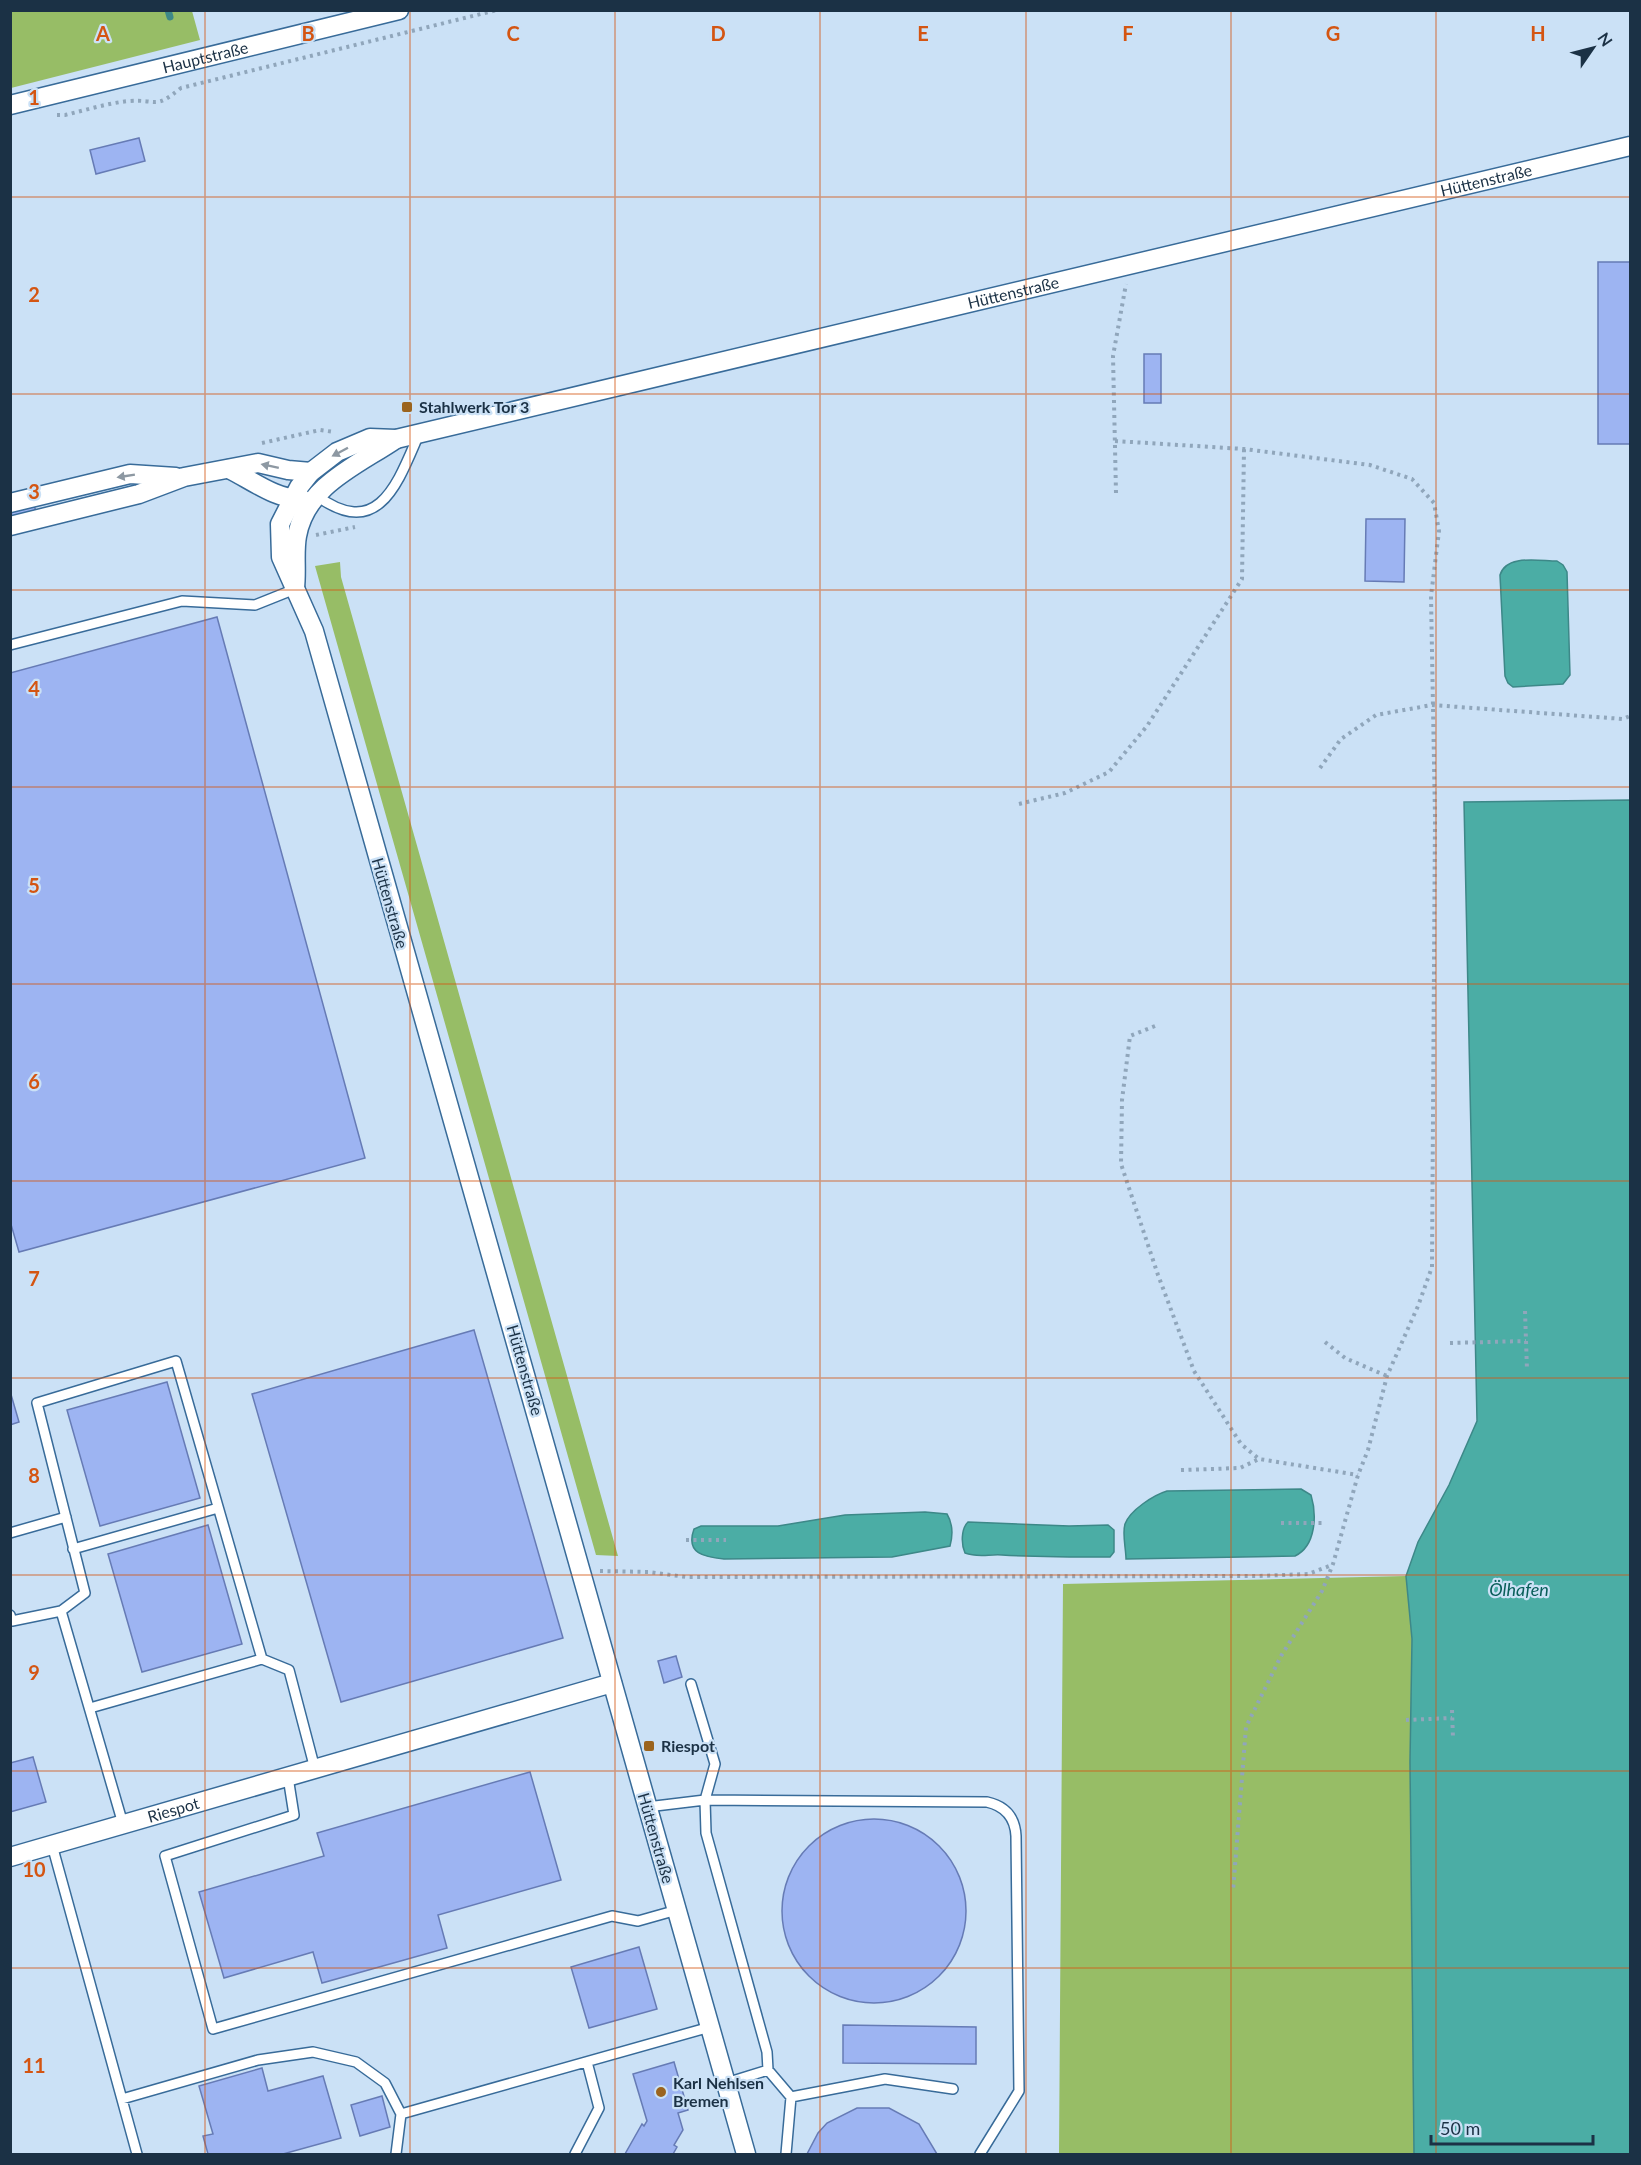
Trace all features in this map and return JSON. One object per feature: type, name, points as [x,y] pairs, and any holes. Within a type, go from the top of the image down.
[{"type":"street","name":"Hauptstraße","points":[[10,105],[399,10]]},
{"type":"street","name":"Hüttenstraße","points":[[746,2154],[317,642],[281,557],[280,524],[291,500],[311,472],[337,452],[370,438],[396,439],[1630,146]]},
{"type":"street","name":"Hüttenstraße","points":[[295,589],[297,537],[306,510],[324,488],[346,469],[396,439]]},
{"type":"street","points":[[10,526],[139,494],[184,477],[258,463],[288,470],[311,472]]},
{"type":"street","points":[[230,469],[291,500],[317,496]]},
{"type":"street","points":[[10,503],[130,474],[184,477]]},
{"type":"street","name":"Riespot","points":[[10,1857],[612,1683]]},
{"type":"lane","points":[[317,496],[333,508],[350,513],[371,510],[388,497],[404,470],[420,433]]},
{"type":"lane","points":[[10,645],[182,601],[255,605],[295,589]]},
{"type":"lane","points":[[10,1615],[12,1621],[61,1611],[85,1593],[37,1403],[176,1361],[262,1659]]},
{"type":"lane","points":[[73,1549],[218,1508]]},
{"type":"lane","points":[[10,1533],[66,1517]]},
{"type":"lane","points":[[61,1611],[123,1824]]},
{"type":"lane","points":[[90,1708],[262,1659],[288,1670],[315,1769]]},
{"type":"lane","points":[[691,1684],[715,1764],[705,1800],[706,1833],[767,2052],[768,2070],[791,2097],[786,2154]]},
{"type":"lane","points":[[288,1777],[294,1815],[165,1856],[213,2029],[612,1916],[638,1921],[677,1910]]},
{"type":"lane","points":[[647,1807],[705,1800],[987,1802],[1003,1808],[1009,1814],[1016,1836],[1019,2091],[980,2154]]},
{"type":"lane","points":[[52,1845],[137,2154]]},
{"type":"lane","points":[[401,2114],[710,2027]]},
{"type":"lane","points":[[122,2099],[258,2060],[313,2052],[356,2062],[384,2083],[401,2114],[396,2154]]},
{"type":"lane","points":[[574,2154],[599,2108],[587,2062]]},
{"type":"lane","points":[[726,2083],[768,2070]]},
{"type":"lane","points":[[791,2097],[885,2079],[953,2089]]},
{"type":"path","points":[[54,115],[66,115],[130,101],[153,103],[166,100],[180,88],[497,10]]},
{"type":"path","points":[[1116,493],[1113,356],[1125,295],[1128,265]]},
{"type":"path","points":[[1115,441],[1244,449],[1370,465],[1412,479],[1434,503],[1439,531],[1431,596],[1436,817],[1432,1267],[1418,1306],[1387,1376],[1368,1450],[1322,1591],[1281,1656],[1246,1727],[1233,1891]]},
{"type":"path","points":[[1019,804],[1065,793],[1109,772],[1147,726],[1242,579],[1244,449]]},
{"type":"path","points":[[1320,768],[1341,739],[1376,715],[1432,705],[1623,719],[1630,717]]},
{"type":"path","points":[[1155,1026],[1130,1036],[1122,1100],[1121,1164],[1158,1275],[1194,1371],[1241,1443],[1259,1459]]},
{"type":"path","points":[[1525,1311],[1527,1370]]},
{"type":"path","points":[[1450,1343],[1526,1341]]},
{"type":"path","points":[[1325,1342],[1345,1358],[1387,1376]]},
{"type":"path","points":[[1181,1470],[1240,1467],[1259,1459],[1358,1475]]},
{"type":"path","points":[[1281,1523],[1322,1523]]},
{"type":"path","points":[[686,1540],[726,1540]]},
{"type":"path","points":[[582,1571],[649,1572],[686,1576],[1258,1576],[1308,1574],[1332,1564]]},
{"type":"path","points":[[1452,1710],[1453,1738]]},
{"type":"path","points":[[1406,1720],[1452,1718]]},
{"type":"shaded area","points":[[10,11],[192,11],[200,40],[11,88]]},
{"type":"shaded area","points":[[340,562],[341,577],[618,1556],[596,1555],[315,566]]},
{"type":"shaded area","points":[[1406,1576],[1412,1639],[1410,1762],[1414,2154],[1059,2154],[1063,1584]]},
{"type":"water","points":[[1516,561],[1557,561],[1567,572],[1570,675],[1563,684],[1513,687],[1505,676],[1500,575],[1503,568]]},
{"type":"water","name":"Ölhafen","points":[[1630,800],[1630,2154],[1414,2154],[1410,1762],[1412,1639],[1406,1576],[1418,1542],[1449,1485],[1477,1421],[1464,802]]},
{"type":"water","points":[[1301,1489],[1311,1495],[1314,1520],[1311,1538],[1302,1551],[1295,1556],[1126,1559],[1124,1532],[1128,1519],[1143,1504],[1167,1491]]},
{"type":"water","points":[[925,1512],[947,1514],[952,1530],[950,1546],[892,1557],[724,1559],[698,1553],[692,1544],[694,1529],[701,1526],[778,1526],[845,1515]]},
{"type":"water","points":[[968,1522],[1069,1526],[1108,1525],[1114,1530],[1114,1552],[1110,1557],[979,1556],[965,1553],[962,1541]]},
{"type":"building","points":[[139,138],[145,161],[96,174],[90,150]]},
{"type":"building","points":[[1598,262],[1630,262],[1630,444],[1598,444]]},
{"type":"building","points":[[1144,354],[1161,354],[1161,403],[1144,403]]},
{"type":"building","points":[[33,503],[36,511],[11,517],[10,509]]},
{"type":"building","points":[[1366,519],[1405,519],[1404,582],[1365,581]]},
{"type":"building","points":[[217,617],[365,1158],[19,1252],[10,1221],[10,673]]},
{"type":"building","points":[[474,1330],[563,1638],[341,1702],[252,1394]]},
{"type":"building","points":[[167,1382],[200,1498],[100,1526],[67,1410]]},
{"type":"building","points":[[10,1391],[19,1422],[10,1425]]},
{"type":"building","points":[[208,1525],[242,1644],[142,1672],[108,1554]]},
{"type":"building","points":[[676,1656],[682,1677],[664,1683],[658,1661]]},
{"type":"building","points":[[33,1757],[46,1802],[10,1812],[10,1763]]},
{"type":"building","points":[[530,1772],[561,1880],[438,1915],[447,1948],[322,1983],[313,1952],[224,1978],[199,1892],[324,1856],[317,1833]]},
{"type":"building","points":[[874,1819],[909,1826],[925,1834],[939,1846],[951,1860],[959,1876],[966,1911],[959,1946],[951,1962],[939,1976],[925,1988],[909,1996],[874,2003],[839,1996],[823,1988],[809,1976],[797,1962],[789,1946],[782,1911],[789,1876],[797,1860],[809,1846],[823,1834],[839,1826]]},
{"type":"building","points":[[639,1947],[657,2009],[589,2028],[571,1967]]},
{"type":"building","points":[[843,2025],[976,2027],[976,2064],[843,2063]]},
{"type":"building","name":"Karl Nehlsen Bremen","points":[[674,2062],[688,2110],[678,2113],[683,2130],[674,2145],[677,2147],[673,2154],[625,2154],[642,2124],[644,2126],[647,2121],[633,2074]]},
{"type":"building","points":[[262,2068],[268,2091],[323,2076],[341,2138],[283,2154],[208,2154],[203,2136],[213,2134],[199,2086]]},
{"type":"building","points":[[382,2096],[390,2127],[360,2136],[351,2105]]},
{"type":"building","points":[[857,2108],[889,2108],[919,2124],[937,2154],[807,2154],[818,2133],[827,2123]]},
{"type":"waterway","points":[[168,10],[170,17]]},
{"type":"place","name":"Stahlwerk Tor 3","points":[[407,407]]},
{"type":"place","name":"Riespot","points":[[649,1746]]},
{"type":"place","name":"Karl Nehlsen Bremen","points":[[661,2092]]}]
